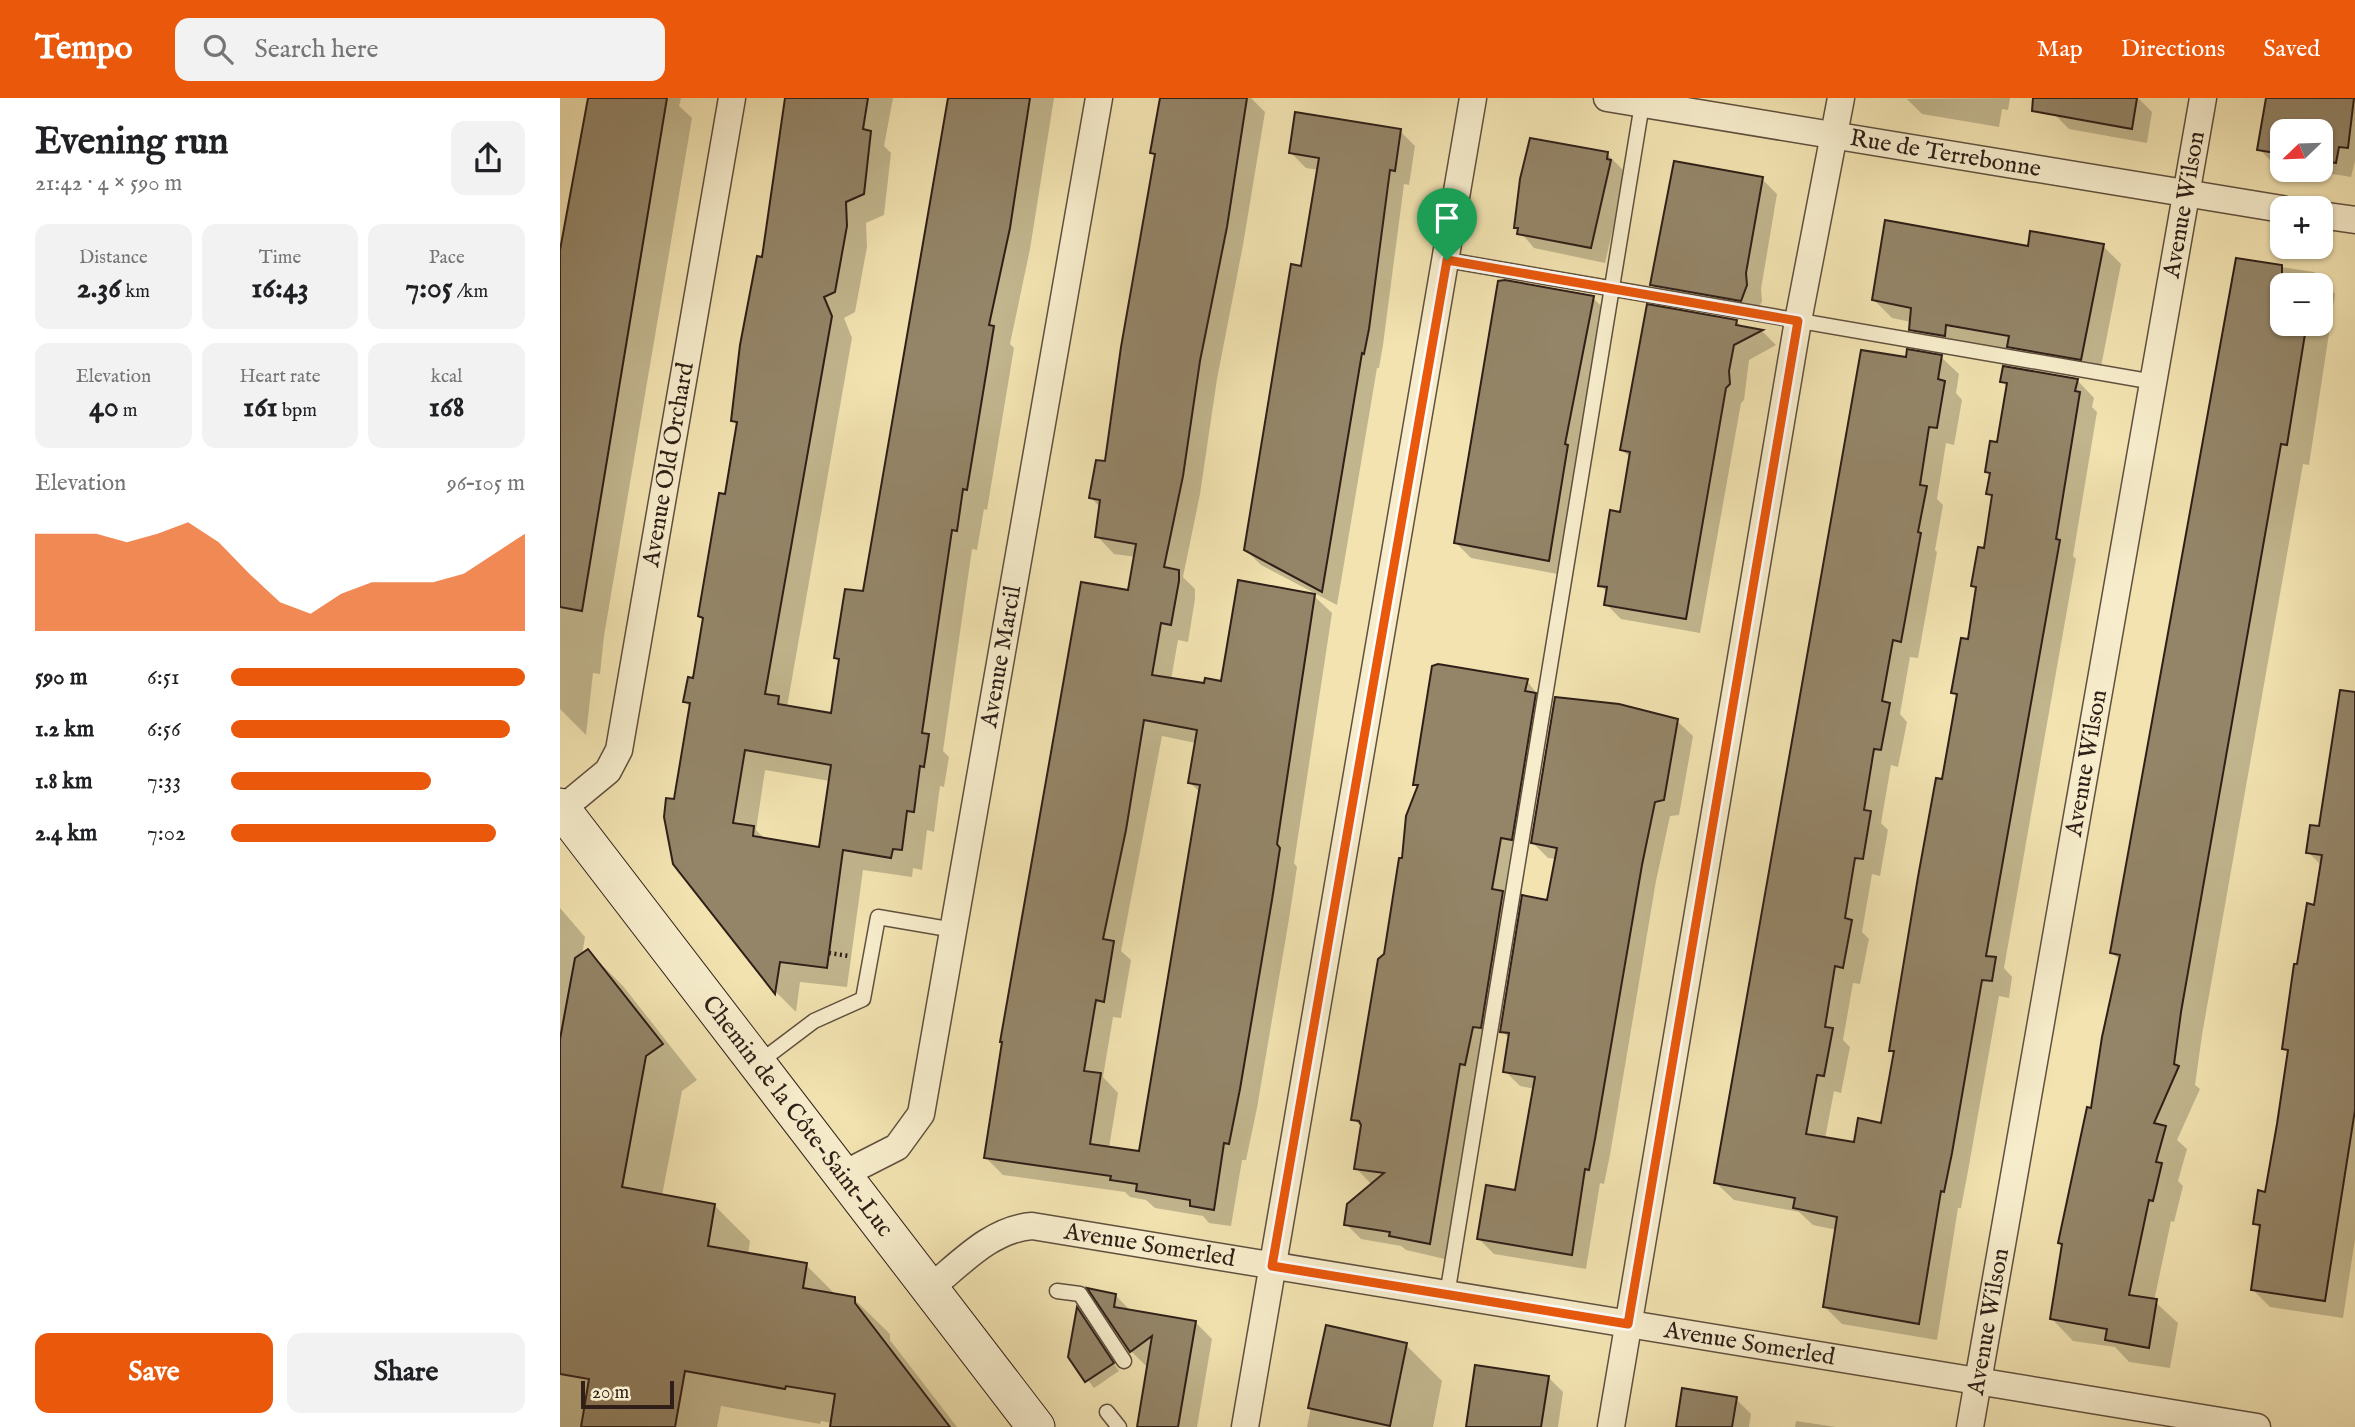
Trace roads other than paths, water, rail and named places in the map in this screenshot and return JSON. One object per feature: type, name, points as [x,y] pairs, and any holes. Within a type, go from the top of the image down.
[{"type":"main road","name":"Chemin de la Côte-Saint-Luc","points":[[561,808],[1036,1427]]},
{"type":"street","name":"Avenue Old Orchard","points":[[561,808],[608,771],[619,750],[732,98]]},
{"type":"street","name":"Avenue Marcil","points":[[842,1175],[897,1147],[921,1114],[1099,98]]},
{"type":"street","points":[[1245,1427],[1473,98]]},
{"type":"street","name":"Rue de Terrebonne","points":[[1607,98],[1642,101],[1834,136],[2270,207]]},
{"type":"street","points":[[1611,1427],[1798,321],[1841,98]]},
{"type":"street","name":"Avenue Wilson","points":[[1970,1427],[2203,98]]},
{"type":"street","points":[[2333,217],[2355,220]]},
{"type":"street","name":"Avenue Somerled","points":[[929,1289],[990,1240],[1024,1227],[1065,1231],[1977,1384],[2257,1427]]},
{"type":"lane","points":[[1447,1295],[1642,101]]},
{"type":"lane","points":[[1447,260],[2154,382]]},
{"type":"lane","points":[[757,1064],[814,1021],[863,999],[878,917],[954,930]]},
{"type":"lane","points":[[1057,1291],[1080,1294],[1124,1361]]},
{"type":"lane","points":[[1107,1412],[1119,1427]]}]
